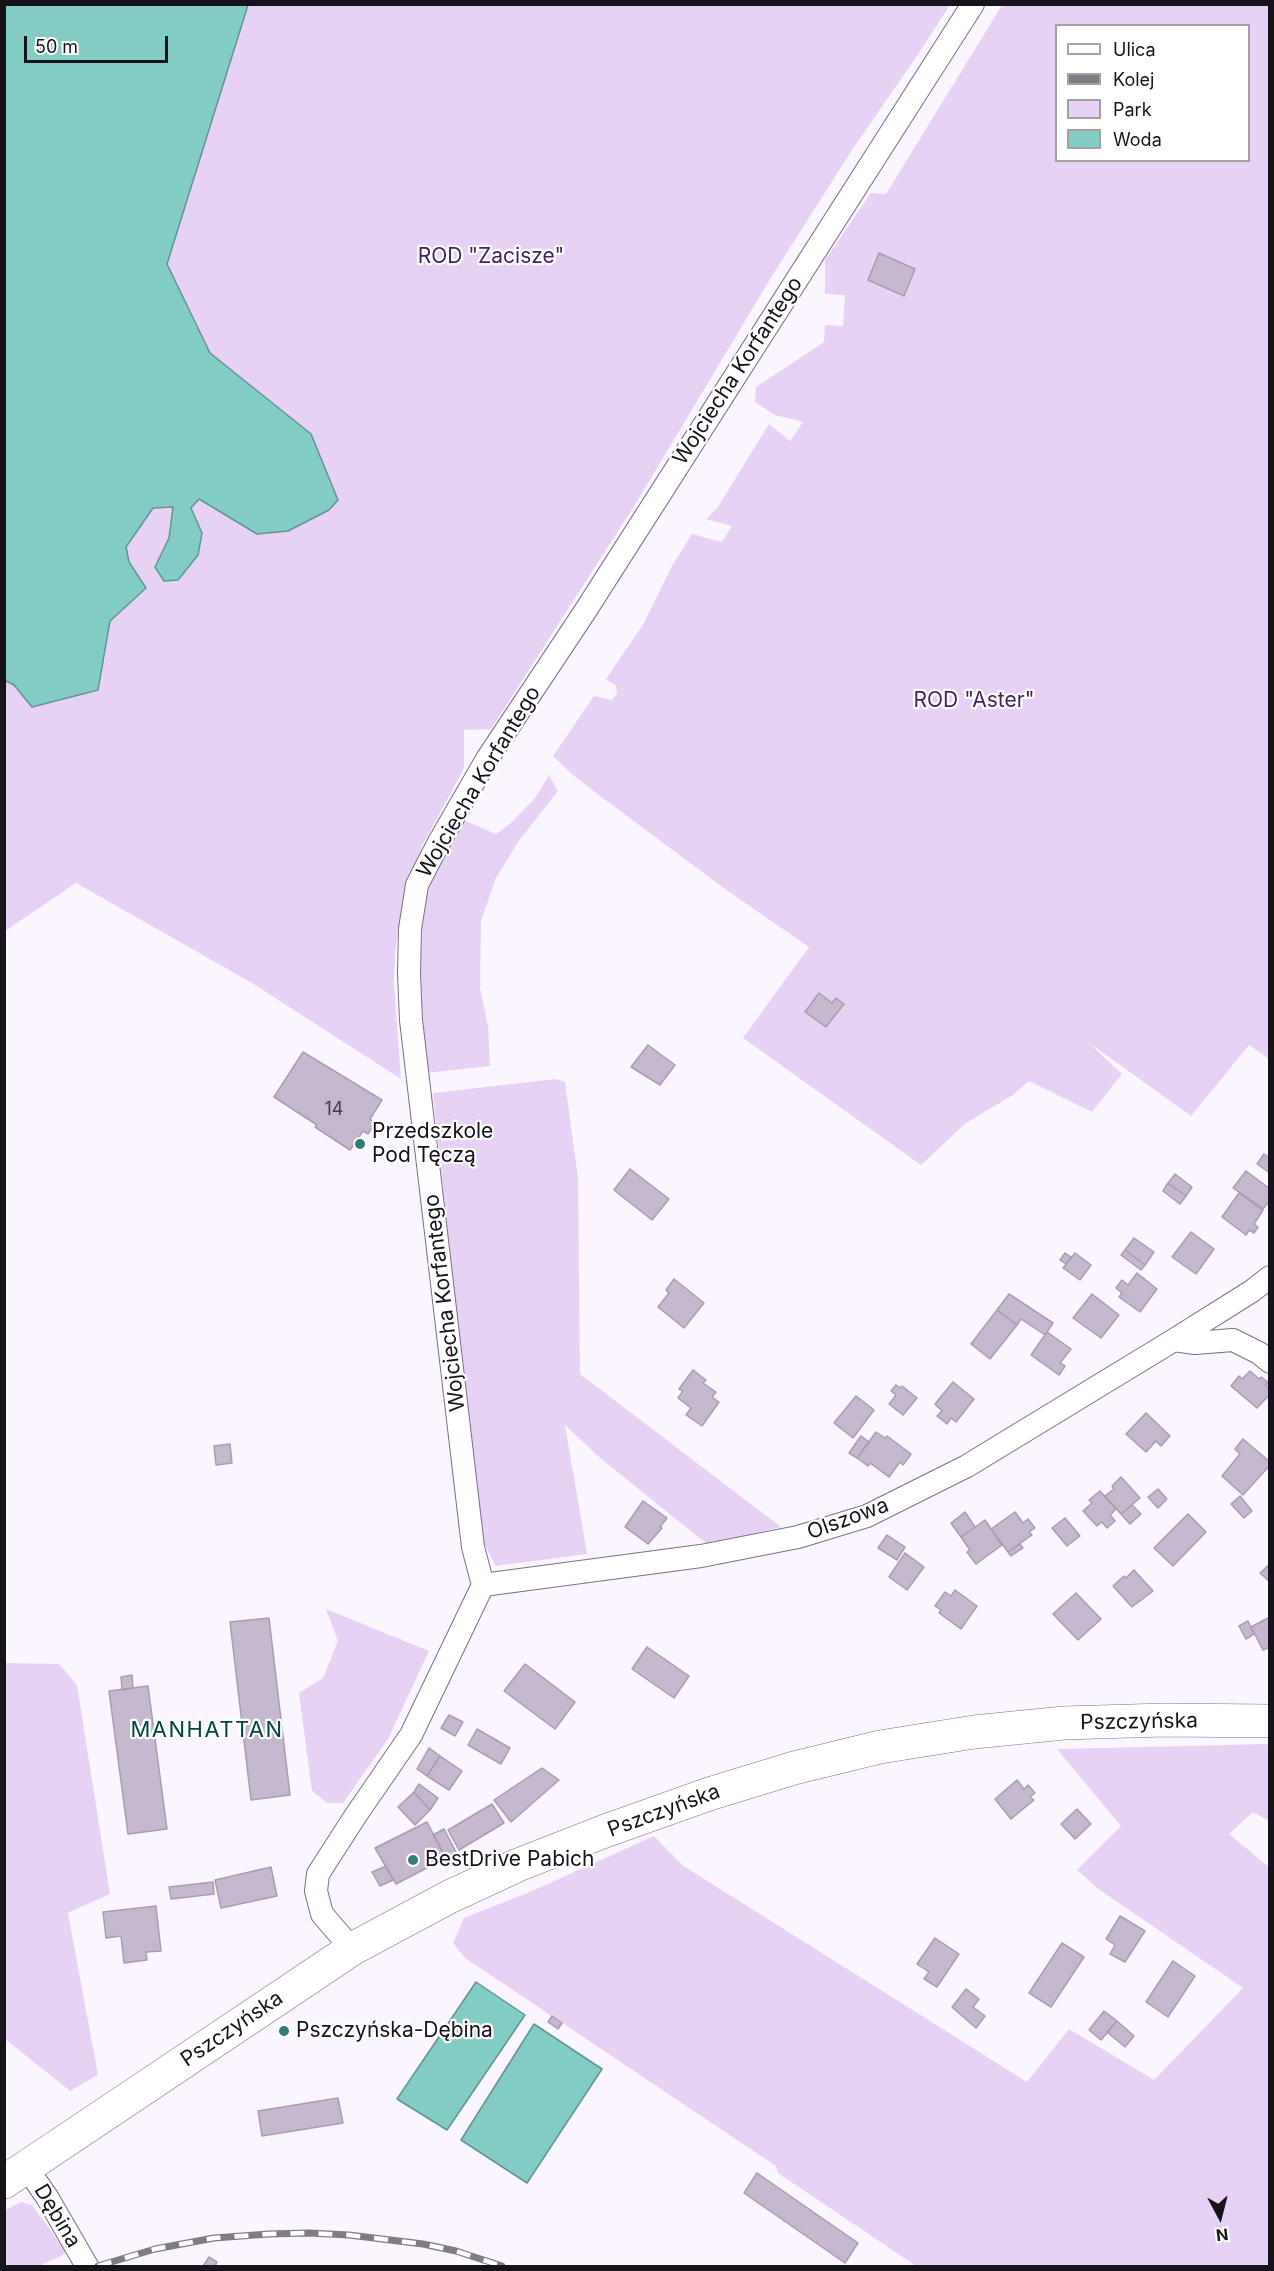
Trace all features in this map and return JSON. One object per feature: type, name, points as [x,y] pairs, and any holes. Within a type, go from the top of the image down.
[{"type":"main road","name":"Pszczyńska","points":[[15,2174],[352,1949],[439,1902],[518,1865],[709,1794],[794,1768],[880,1747],[974,1732],[1064,1723],[1164,1720],[1269,1721]]},
{"type":"street","name":"Wojciecha Korfantego","points":[[483,1585],[473,1547],[411,1020],[410,929],[417,885],[487,759],[590,603],[973,4]]},
{"type":"street","name":"Olszowa","points":[[483,1585],[701,1556],[798,1537],[867,1516],[966,1466],[1174,1340],[1252,1291],[1269,1276]]},
{"type":"street","points":[[1174,1340],[1195,1343],[1233,1340],[1259,1353],[1269,1362]]},
{"type":"street","points":[[352,1949],[322,1914],[316,1891],[318,1874],[411,1735],[483,1585]]},
{"type":"street","name":"Dębina","points":[[15,2174],[47,2197],[87,2266]]},
{"type":"green space","name":"ROD \"Zacisze\"","points":[[248,5],[950,5],[852,150],[772,276],[636,503],[491,729],[464,730],[464,768],[422,846],[398,930],[394,984],[401,1079],[252,983],[76,883],[5,931],[5,680],[14,685],[32,707],[104,662],[110,621],[146,588],[129,562],[126,547],[153,508],[173,506],[169,538],[155,567],[202,533],[191,508],[199,499],[257,534],[311,434],[210,353],[167,264]]},
{"type":"green space","name":"ROD \"Aster\"","points":[[1002,5],[1269,5],[1269,1059],[1249,1045],[1191,1116],[1088,1042],[1122,1074],[1092,1112],[1029,1081],[1013,1095],[966,1123],[921,1165],[743,1038],[809,947],[725,889],[596,793],[553,756],[594,696],[612,700],[617,693],[616,686],[606,679],[644,623],[672,566],[692,534],[722,542],[732,526],[706,519],[718,507],[769,424],[790,441],[803,422],[775,415],[755,402],[756,387],[824,342],[825,325],[843,326],[845,295],[825,294],[825,260],[871,193],[886,194]]},
{"type":"green space","points":[[549,775],[558,791],[518,842],[496,878],[481,921],[480,988],[488,1026],[490,1066],[426,1073],[417,976],[422,895],[461,819],[496,834],[511,823],[535,798]]},
{"type":"green space","points":[[556,1079],[565,1082],[578,1178],[580,1374],[781,1527],[708,1545],[599,1457],[565,1425],[587,1554],[496,1566],[480,1536],[433,1093]]},
{"type":"green space","points":[[326,1609],[429,1651],[388,1739],[343,1803],[327,1803],[312,1791],[299,1693],[323,1678],[338,1641]]},
{"type":"green space","points":[[5,1663],[59,1664],[77,1685],[110,1894],[68,1913],[98,2075],[70,2091],[5,2039]]},
{"type":"green space","points":[[1269,1744],[1269,1821],[1253,1812],[1229,1834],[1269,1867],[1269,2266],[916,2266],[778,2173],[776,2166],[465,1958],[453,1943],[464,1918],[532,1891],[654,1836],[682,1865],[1027,2082],[1069,2029],[1154,2080],[1243,1988],[1097,1888],[1077,1870],[1121,1826],[1057,1749]]},
{"type":"green space","points":[[21,2202],[32,2205],[67,2253],[39,2266],[5,2266],[5,2210]]},
{"type":"water","points":[[5,4],[248,5],[167,264],[210,353],[311,434],[338,500],[329,510],[288,531],[257,534],[199,499],[191,508],[202,533],[198,555],[178,580],[164,581],[155,567],[169,538],[173,507],[153,508],[126,547],[129,562],[146,588],[110,621],[98,690],[32,707],[14,685],[4,680]]},
{"type":"water","points":[[476,1982],[525,2015],[447,2130],[397,2099]]},
{"type":"water","points":[[534,2024],[602,2069],[527,2183],[461,2140]]},
{"type":"building","points":[[879,253],[915,269],[904,296],[868,280]]},
{"type":"building","points":[[819,993],[832,1003],[836,998],[844,1004],[826,1027],[805,1012]]},
{"type":"building","points":[[648,1045],[675,1065],[660,1085],[631,1067]]},
{"type":"building","name":"Przedszkole Pod Tęczą","points":[[303,1052],[382,1100],[370,1119],[375,1123],[368,1134],[363,1131],[350,1150],[274,1097]]},
{"type":"building","points":[[1264,1154],[1270,1158],[1270,1173],[1257,1164]]},
{"type":"building","points":[[630,1169],[669,1199],[652,1220],[614,1190]]},
{"type":"building","points":[[1246,1171],[1270,1189],[1270,1200],[1263,1209],[1233,1188]]},
{"type":"building","points":[[1175,1174],[1192,1187],[1186,1196],[1168,1183]]},
{"type":"building","points":[[1168,1183],[1186,1196],[1180,1204],[1163,1191]]},
{"type":"building","points":[[1239,1193],[1263,1210],[1254,1224],[1258,1227],[1254,1233],[1249,1230],[1246,1235],[1222,1217]]},
{"type":"building","points":[[1191,1232],[1214,1249],[1196,1274],[1172,1257]]},
{"type":"building","points":[[1134,1238],[1154,1252],[1145,1265],[1125,1250]]},
{"type":"building","points":[[1125,1250],[1145,1265],[1141,1270],[1121,1255]]},
{"type":"building","points":[[1065,1253],[1071,1257],[1066,1264],[1060,1260]]},
{"type":"building","points":[[1075,1253],[1091,1265],[1080,1280],[1063,1268]]},
{"type":"building","points":[[1137,1273],[1157,1289],[1140,1312],[1119,1297],[1122,1293],[1116,1288],[1122,1280],[1128,1285]]},
{"type":"building","points":[[674,1279],[704,1303],[684,1328],[658,1307],[669,1293],[666,1290]]},
{"type":"building","points":[[1009,1294],[1053,1323],[1045,1335],[1021,1319],[1017,1325],[997,1310]]},
{"type":"building","points":[[1092,1294],[1119,1315],[1101,1338],[1073,1318]]},
{"type":"building","points":[[997,1310],[1017,1325],[990,1359],[971,1344]]},
{"type":"building","points":[[1047,1332],[1071,1349],[1060,1363],[1065,1366],[1059,1375],[1031,1355]]},
{"type":"building","points":[[693,1370],[706,1380],[703,1383],[716,1392],[712,1397],[719,1402],[702,1426],[686,1415],[691,1408],[678,1398],[683,1391],[679,1389]]},
{"type":"building","points":[[1250,1371],[1259,1379],[1261,1377],[1268,1382],[1266,1385],[1270,1389],[1270,1394],[1257,1408],[1231,1386],[1239,1376],[1242,1379]]},
{"type":"building","points":[[953,1382],[974,1399],[956,1422],[951,1418],[947,1424],[937,1416],[942,1411],[935,1404]]},
{"type":"building","points":[[896,1385],[900,1388],[902,1386],[917,1398],[903,1415],[889,1404],[896,1395],[891,1391]]},
{"type":"building","points":[[856,1396],[874,1410],[853,1438],[834,1423]]},
{"type":"building","points":[[1146,1413],[1170,1436],[1161,1446],[1156,1441],[1146,1452],[1126,1434]]},
{"type":"building","points":[[876,1432],[885,1438],[887,1436],[911,1454],[903,1465],[900,1462],[889,1477],[870,1463],[868,1466],[857,1458]]},
{"type":"building","points":[[861,1436],[869,1442],[857,1458],[849,1453]]},
{"type":"building","points":[[1243,1439],[1270,1462],[1270,1465],[1243,1495],[1222,1476],[1240,1454],[1235,1449]]},
{"type":"building","points":[[230,1444],[232,1463],[216,1465],[214,1446]]},
{"type":"building","points":[[1121,1477],[1140,1498],[1121,1514],[1105,1496],[1114,1489],[1112,1486]]},
{"type":"building","points":[[1158,1489],[1167,1499],[1158,1508],[1148,1497]]},
{"type":"building","points":[[1100,1491],[1116,1509],[1110,1515],[1115,1521],[1107,1528],[1102,1522],[1097,1526],[1083,1511],[1092,1503],[1089,1500]]},
{"type":"building","points":[[1240,1496],[1252,1511],[1244,1518],[1231,1504]]},
{"type":"building","points":[[643,1501],[667,1518],[660,1527],[662,1528],[648,1544],[625,1527]]},
{"type":"building","points":[[1132,1505],[1141,1514],[1130,1524],[1121,1514]]},
{"type":"building","points":[[965,1512],[975,1527],[961,1537],[951,1523]]},
{"type":"building","points":[[1015,1512],[1023,1523],[1028,1519],[1035,1528],[1029,1532],[1032,1535],[1008,1552],[991,1529]]},
{"type":"building","points":[[1188,1514],[1206,1532],[1173,1566],[1154,1548]]},
{"type":"building","points":[[1065,1518],[1080,1536],[1067,1546],[1052,1528]]},
{"type":"building","points":[[985,1520],[1002,1545],[976,1564],[967,1552],[970,1550],[961,1537]]},
{"type":"building","points":[[887,1535],[905,1547],[897,1560],[878,1548]]},
{"type":"building","points":[[1020,1544],[1023,1548],[1011,1556],[1008,1552]]},
{"type":"building","points":[[905,1553],[924,1567],[907,1590],[889,1577]]},
{"type":"building","points":[[1270,1564],[1270,1582],[1260,1573]]},
{"type":"building","points":[[1134,1570],[1153,1591],[1132,1607],[1113,1586]]},
{"type":"building","points":[[955,1590],[977,1606],[961,1629],[939,1613],[941,1610],[935,1606],[945,1592],[951,1596]]},
{"type":"building","points":[[1076,1593],[1101,1619],[1078,1640],[1053,1614]]},
{"type":"building","points":[[1270,1617],[1270,1647],[1263,1650],[1251,1627]]},
{"type":"building","points":[[269,1618],[290,1795],[251,1800],[230,1622]]},
{"type":"building","points":[[1248,1621],[1254,1634],[1246,1639],[1239,1626]]},
{"type":"building","points":[[647,1647],[689,1676],[674,1698],[632,1669]]},
{"type":"building","points":[[525,1664],[575,1702],[555,1729],[504,1691]]},
{"type":"building","points":[[132,1675],[133,1688],[122,1690],[121,1677]]},
{"type":"building","points":[[148,1686],[167,1829],[128,1834],[109,1691]]},
{"type":"building","points":[[449,1715],[463,1722],[455,1736],[441,1728]]},
{"type":"building","points":[[477,1729],[510,1748],[501,1764],[468,1745]]},
{"type":"building","points":[[429,1748],[440,1756],[427,1776],[417,1769]]},
{"type":"building","points":[[440,1756],[462,1771],[449,1790],[427,1776]]},
{"type":"building","points":[[542,1768],[559,1780],[511,1822],[494,1800]]},
{"type":"building","points":[[1017,1780],[1024,1789],[1028,1785],[1035,1793],[1030,1797],[1034,1800],[1011,1819],[995,1799]]},
{"type":"building","points":[[419,1784],[438,1798],[430,1810],[414,1792]]},
{"type":"building","points":[[414,1792],[430,1810],[415,1825],[398,1807]]},
{"type":"building","points":[[492,1804],[504,1823],[459,1850],[448,1830]]},
{"type":"building","points":[[1077,1809],[1091,1824],[1075,1839],[1061,1824]]},
{"type":"building","points":[[427,1822],[446,1858],[396,1884],[375,1848]]},
{"type":"building","points":[[444,1829],[456,1852],[446,1858],[433,1835]]},
{"type":"building","points":[[386,1866],[393,1880],[380,1886],[372,1872]]},
{"type":"building","points":[[271,1867],[277,1896],[221,1908],[215,1880]]},
{"type":"building","points":[[213,1882],[214,1894],[171,1899],[169,1887]]},
{"type":"building","points":[[156,1906],[161,1951],[146,1952],[147,1960],[124,1963],[121,1936],[106,1938],[103,1912]]},
{"type":"building","points":[[1120,1916],[1145,1931],[1125,1962],[1110,1954],[1115,1945],[1106,1939]]},
{"type":"building","points":[[935,1938],[959,1954],[937,1987],[924,1979],[929,1972],[917,1964]]},
{"type":"building","points":[[1062,1943],[1084,1957],[1051,2007],[1029,1993]]},
{"type":"building","points":[[1173,1961],[1195,1976],[1168,2017],[1146,2002]]},
{"type":"building","points":[[966,1989],[979,1999],[973,2007],[985,2016],[976,2028],[952,2007]]},
{"type":"building","points":[[1104,2011],[1117,2021],[1101,2040],[1089,2030]]},
{"type":"building","points":[[552,2016],[562,2023],[558,2029],[548,2022]]},
{"type":"building","points":[[1117,2021],[1134,2036],[1125,2047],[1107,2032]]},
{"type":"building","points":[[338,2098],[343,2123],[262,2136],[258,2111]]},
{"type":"building","points":[[757,2173],[858,2243],[845,2263],[744,2193]]},
{"type":"building","points":[[209,2257],[217,2262],[215,2266],[203,2266]]},
{"type":"railway","points":[[98,2266],[155,2249],[214,2238],[309,2233],[349,2235],[423,2244],[456,2251],[502,2266]]},
{"type":"place","name":"Przedszkole Pod Tęczą","points":[[360,1144]]},
{"type":"place","name":"BestDrive Pabich","points":[[413,1860]]},
{"type":"place","name":"Pszczyńska-Dębina","points":[[284,2031]]},
{"type":"district","name":"MANHATTAN","points":[[207,1730]]}]
